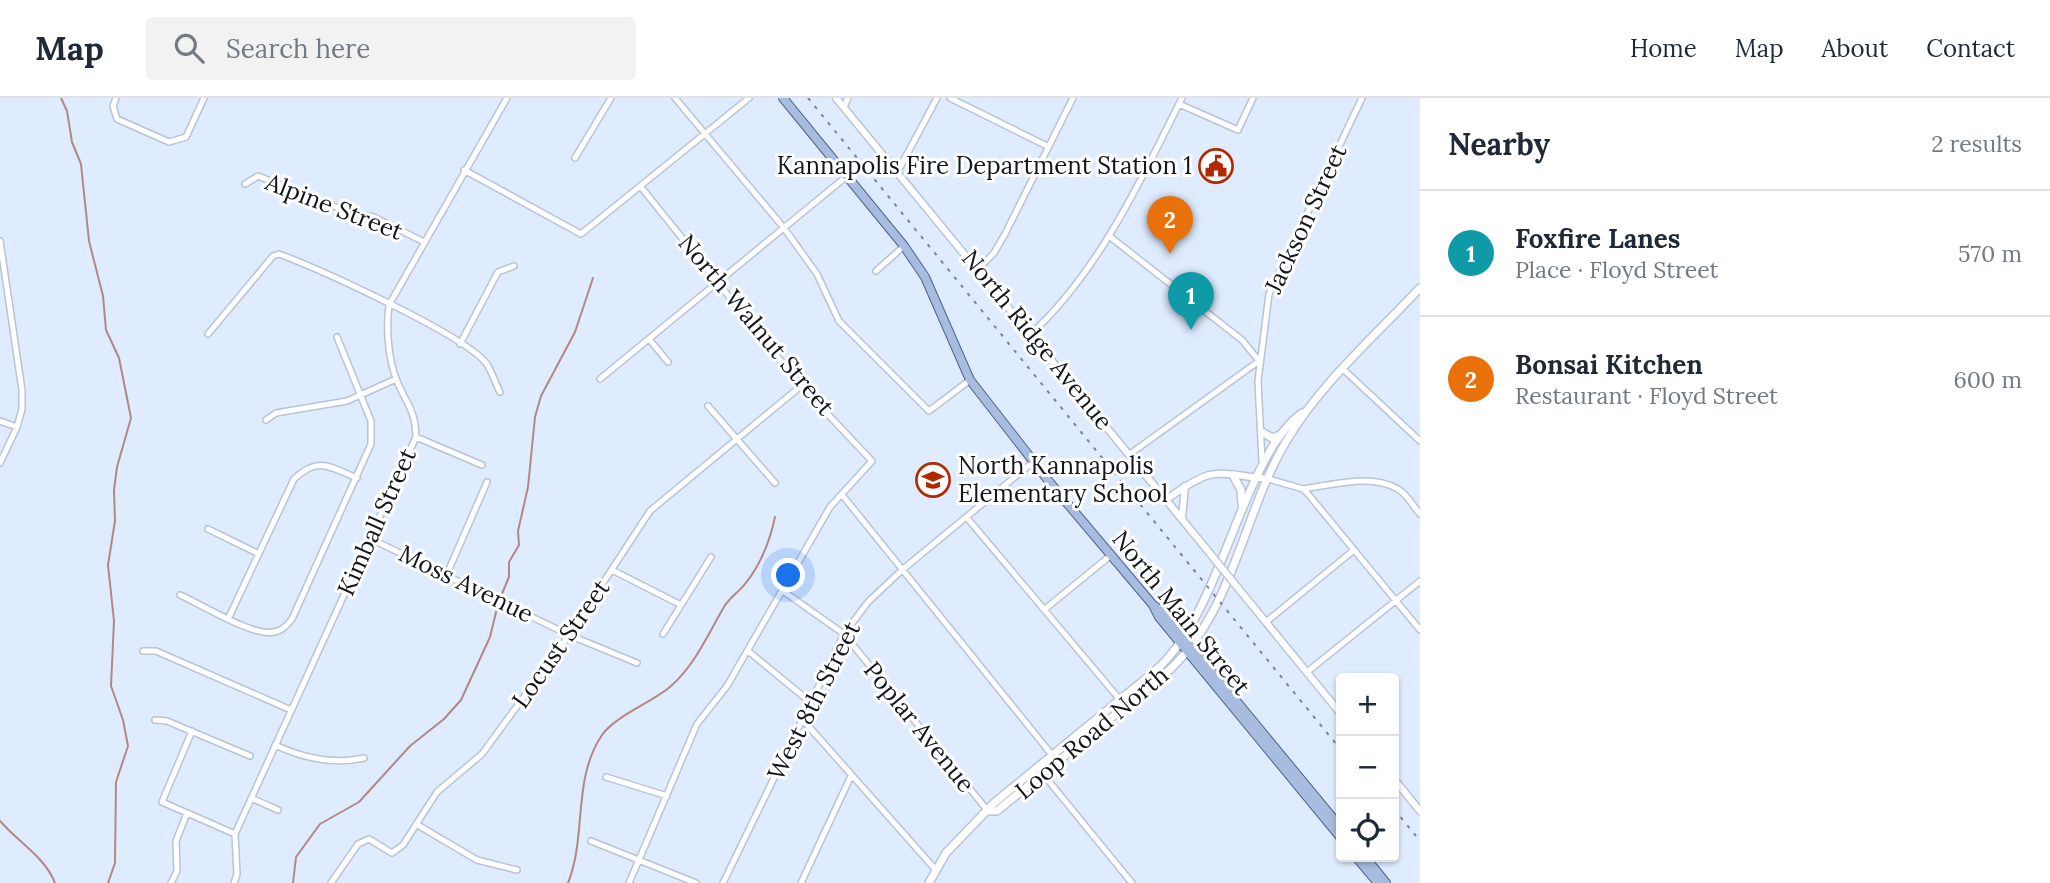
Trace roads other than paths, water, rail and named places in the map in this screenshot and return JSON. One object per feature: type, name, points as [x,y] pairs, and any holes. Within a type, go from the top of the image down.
[{"type":"main road","name":"North Main Street","points":[[783,98],[904,247],[925,277],[970,380],[1033,462],[1153,605],[1336,832]]},
{"type":"main road","points":[[1306,411],[1420,288]]},
{"type":"main road","name":"Loop Road North","points":[[988,811],[997,811],[1043,774],[1159,668],[1182,641],[1256,478],[1283,432],[1306,411]]},
{"type":"main road","name":"Loop Road North","points":[[929,883],[935,869],[961,835],[1052,755],[1189,649],[1215,606],[1286,442],[1306,411]]},
{"type":"main road","points":[[1262,432],[1272,438],[1283,432]]},
{"type":"main road","points":[[1233,475],[1243,499],[1241,510]]},
{"type":"main road","points":[[1189,649],[1336,822]]},
{"type":"main road","points":[[1360,862],[1378,883]]},
{"type":"main road","points":[[1368,862],[1386,883]]},
{"type":"street","points":[[116,98],[113,106],[117,119],[169,142],[186,136],[204,98]]},
{"type":"street","name":"Kimball Street","points":[[235,834],[416,437],[415,415],[396,379],[387,325],[389,305],[507,98]]},
{"type":"street","points":[[575,158],[611,98]]},
{"type":"street","points":[[675,98],[784,228],[817,274],[839,321],[929,411],[970,380]]},
{"type":"street","points":[[464,170],[581,234],[749,98]]},
{"type":"street","name":"North Ridge Avenue","points":[[836,98],[898,170],[1336,708]]},
{"type":"street","points":[[844,107],[848,98]]},
{"type":"street","points":[[898,170],[937,98]]},
{"type":"street","points":[[950,98],[1049,147]]},
{"type":"street","points":[[978,268],[994,253],[1005,234],[1073,98]]},
{"type":"street","points":[[1032,334],[1062,306],[1109,236],[1180,101],[1237,130],[1253,98]]},
{"type":"street","name":"Jackson Street","points":[[1261,469],[1259,360],[1269,294],[1362,98]]},
{"type":"street","name":"Alpine Street","points":[[245,184],[258,176],[351,214],[374,217],[424,242]]},
{"type":"street","points":[[600,379],[847,176]]},
{"type":"street","name":"North Walnut Street","points":[[641,187],[801,386],[872,461],[843,496]]},
{"type":"street","points":[[1109,236],[1242,340],[1259,360],[1130,454]]},
{"type":"street","points":[[0,241],[22,390],[22,409],[17,427],[0,463]]},
{"type":"street","points":[[876,271],[904,247]]},
{"type":"street","points":[[208,334],[275,254],[389,305],[460,344],[485,362],[500,392]]},
{"type":"street","points":[[460,344],[498,272],[514,266]]},
{"type":"street","points":[[180,595],[267,633],[286,626],[371,444],[371,421],[337,337]]},
{"type":"street","points":[[649,339],[668,362]]},
{"type":"street","points":[[1344,370],[1420,441]]},
{"type":"street","points":[[267,420],[276,413],[347,401],[396,379]]},
{"type":"street","name":"Locust Street","points":[[331,883],[358,844],[369,839],[392,853],[403,845],[437,792],[482,754],[569,635],[650,511],[801,386]]},
{"type":"street","points":[[708,406],[775,483]]},
{"type":"street","points":[[0,421],[17,427]]},
{"type":"street","points":[[416,437],[482,465]]},
{"type":"street","name":"West 8th Street","points":[[723,883],[809,701],[844,634],[868,602],[902,570],[968,519],[1033,462]]},
{"type":"street","points":[[229,617],[294,479],[306,467],[326,465],[357,478]]},
{"type":"street","points":[[1167,499],[1205,474],[1269,479],[1303,489],[1354,482],[1386,485],[1401,491],[1420,514]]},
{"type":"street","points":[[447,573],[487,482]]},
{"type":"street","points":[[1182,520],[1185,486]]},
{"type":"street","points":[[1303,489],[1420,629]]},
{"type":"street","points":[[629,883],[697,724],[748,651],[830,507],[843,496],[1052,755]]},
{"type":"street","points":[[968,519],[1122,703]]},
{"type":"street","points":[[208,529],[259,554]]},
{"type":"street","name":"Moss Avenue","points":[[371,539],[447,573],[569,635],[637,663]]},
{"type":"street","points":[[1266,622],[1354,550]]},
{"type":"street","points":[[663,634],[711,556]]},
{"type":"street","points":[[1045,609],[1110,556]]},
{"type":"street","points":[[612,570],[681,605]]},
{"type":"street","points":[[1307,672],[1420,581]]},
{"type":"street","name":"Poplar Avenue","points":[[783,591],[844,634],[988,811]]},
{"type":"street","points":[[143,651],[156,652],[291,710]]},
{"type":"street","points":[[748,651],[809,701]]},
{"type":"street","points":[[802,719],[935,869]]},
{"type":"street","points":[[155,720],[167,721],[250,756]]},
{"type":"street","points":[[192,731],[162,802],[235,834],[237,874],[234,883]]},
{"type":"street","points":[[275,745],[297,755],[332,761],[344,762],[363,758]]},
{"type":"street","points":[[1043,774],[1132,883]]},
{"type":"street","points":[[606,776],[667,796]]},
{"type":"street","points":[[801,883],[851,776]]},
{"type":"street","points":[[1399,785],[1420,810]]},
{"type":"street","points":[[251,798],[278,810]]},
{"type":"street","points":[[171,883],[177,871],[176,841],[187,813]]},
{"type":"street","points":[[416,824],[477,860],[517,870]]},
{"type":"street","points":[[591,841],[696,883]]},
{"type":"waterway","points":[[61,98],[67,111],[72,142],[81,164],[89,241],[103,296],[106,330],[119,358],[131,418],[117,467],[114,490],[115,521],[108,565],[114,621],[111,686],[123,720],[128,746],[116,782],[115,863],[108,883]]},
{"type":"waterway","points":[[501,596],[509,577],[509,562],[519,545],[518,531],[528,487],[535,417],[541,396],[575,332],[593,278]]},
{"type":"waterway","points":[[568,883],[574,865],[587,770],[602,735],[625,715],[680,678],[701,649],[726,604],[743,587],[756,568],[768,543],[775,517]]},
{"type":"waterway","points":[[293,883],[296,857],[320,824],[359,802],[410,746],[444,719],[461,700],[490,637],[498,604]]},
{"type":"waterway","points":[[0,821],[38,857],[55,883]]},
{"type":"railway","points":[[808,98],[1336,744]]},
{"type":"railway","points":[[1399,815],[1420,841]]},
{"type":"place","name":"Kannapolis Fire Department Station 1","points":[[1216,166]]},
{"type":"place","name":"Bonsai Kitchen","points":[[1170,254]]},
{"type":"place","name":"Foxfire Lanes","points":[[1191,330]]},
{"type":"place","name":"North Kannapolis Elementary School","points":[[933,480]]}]
